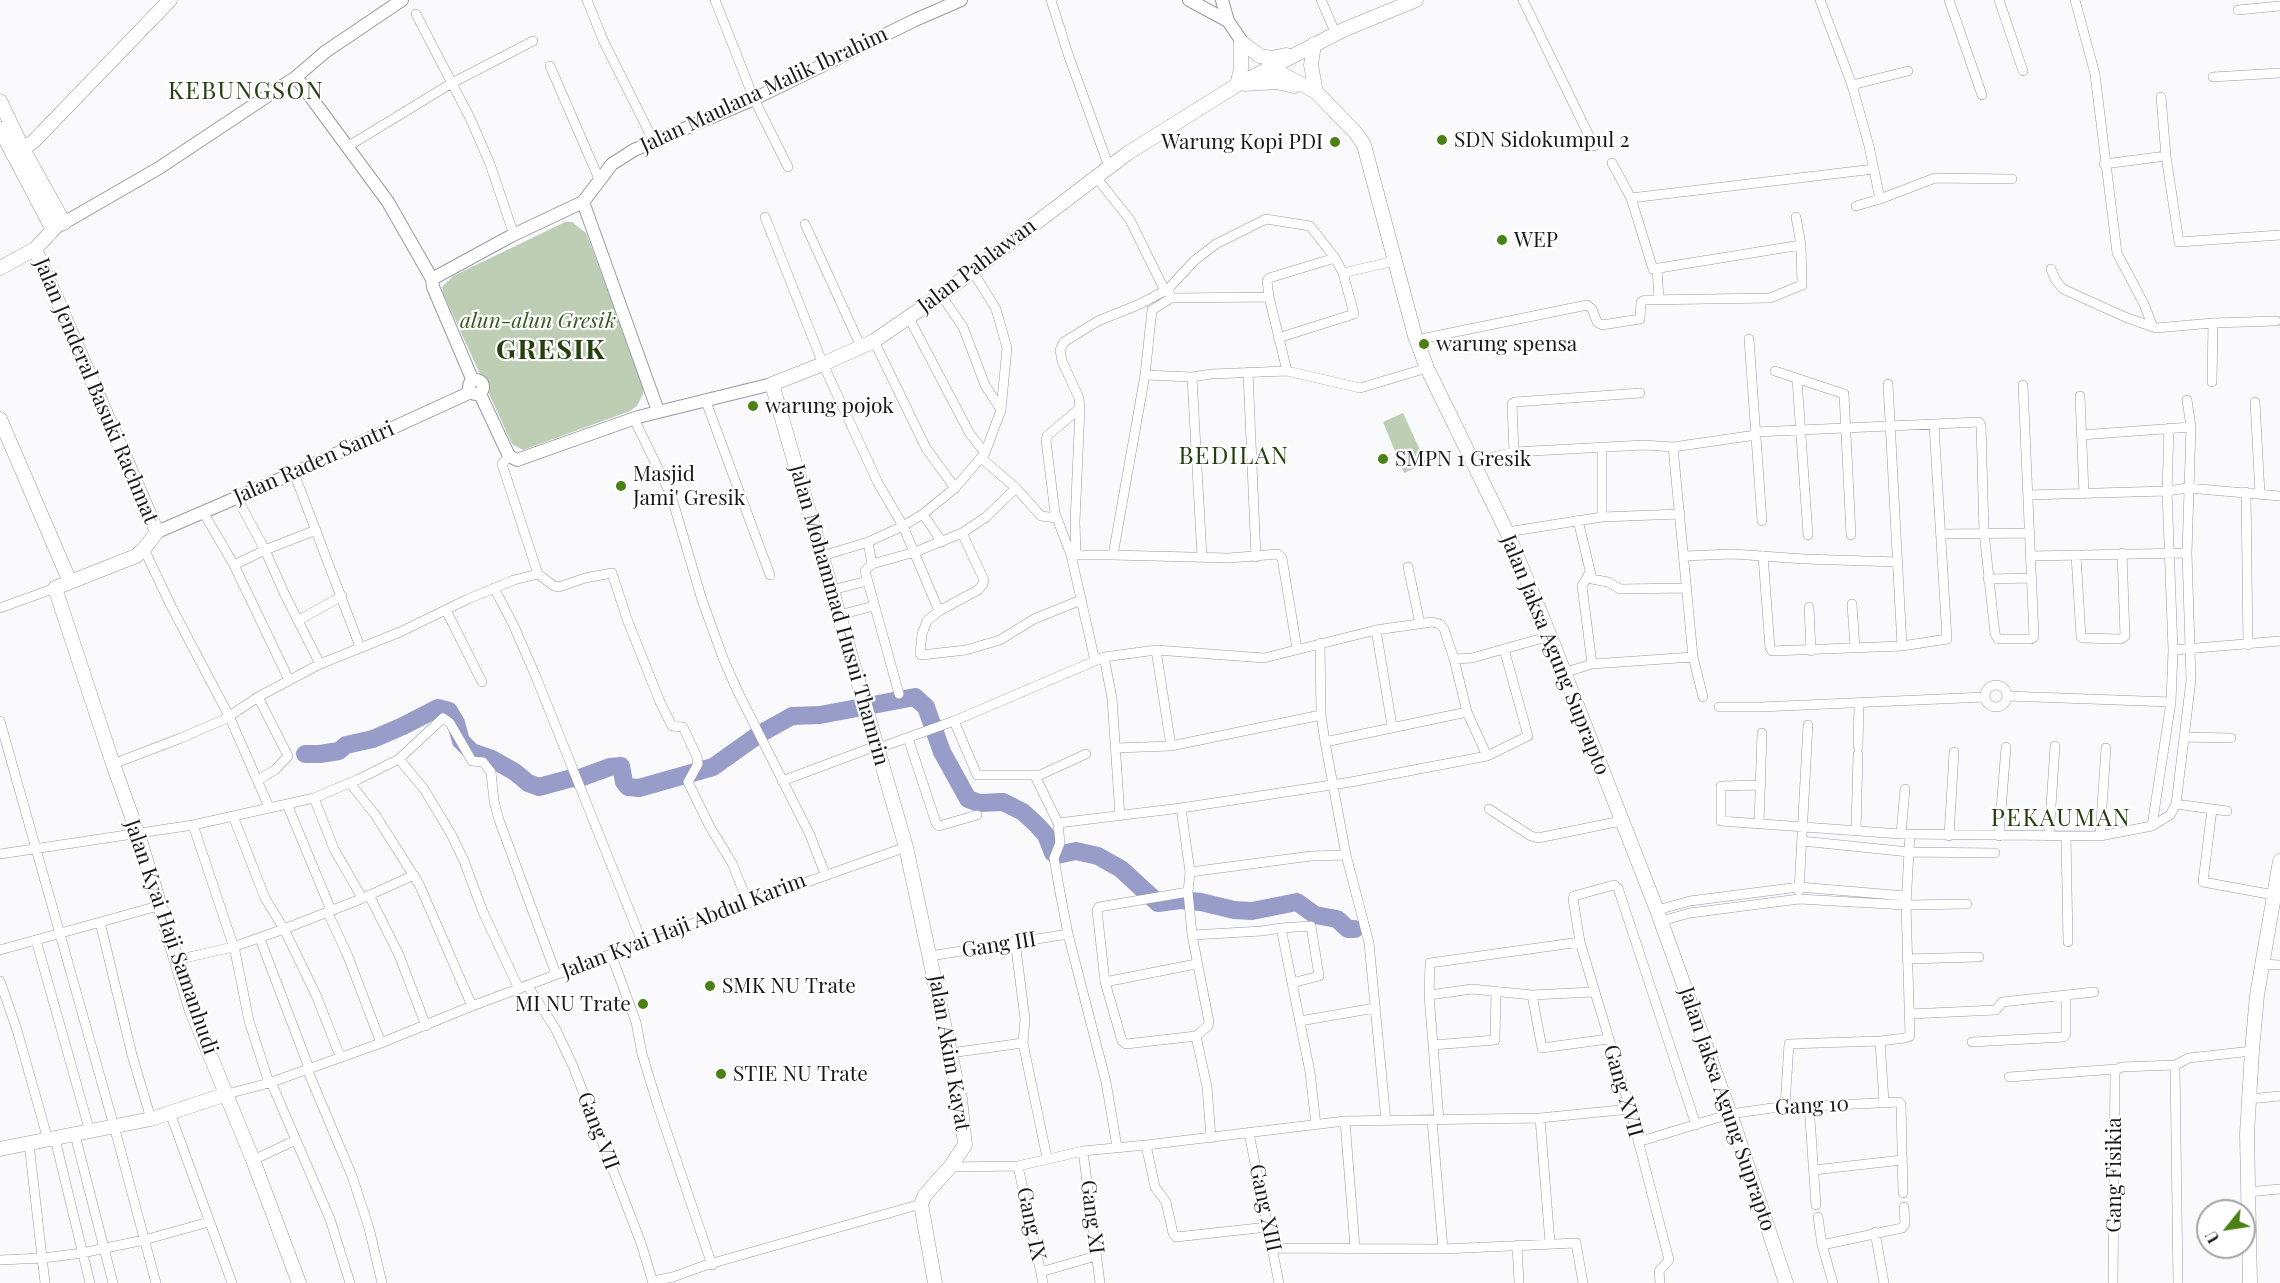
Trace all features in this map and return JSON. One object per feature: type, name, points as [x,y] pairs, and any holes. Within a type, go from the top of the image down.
[{"type":"main road","points":[[18,152],[33,142],[170,0]]},
{"type":"main road","points":[[1241,42],[1260,56],[1271,58],[1314,44],[1416,0]]},
{"type":"main road","points":[[1241,42],[1241,69],[1237,85],[1283,83],[1316,92],[1311,65],[1314,44]]},
{"type":"main road","name":"Jalan Pahlawan","points":[[772,384],[867,344],[909,318],[1128,153],[1237,85],[1314,44]]},
{"type":"main road","name":"Jalan Jaksa Agung Suprapto","points":[[1271,68],[1316,92],[1364,144],[1416,340],[1427,368],[1507,532],[1550,636],[1659,915],[1731,1114],[1786,1283]]},
{"type":"main road","points":[[0,101],[18,152],[58,226],[35,249],[0,268]]},
{"type":"main road","points":[[0,129],[18,152]]},
{"type":"main road","name":"Jalan Jenderal Basuki Rachmat","points":[[35,249],[157,532]]},
{"type":"main road","name":"Jalan Mohammad Husni Thamrin","points":[[772,384],[906,847]]},
{"type":"main road","points":[[0,419],[70,582]]},
{"type":"main road","points":[[55,588],[136,556],[157,532]]},
{"type":"main road","name":"Jalan Kyai Haji Samanhudi","points":[[55,588],[112,764],[138,834],[158,906],[192,1011],[253,1160],[299,1283]]},
{"type":"main road","name":"Jalan Akim Kayat","points":[[906,847],[960,1099],[965,1143],[950,1167],[925,1195],[921,1204]]},
{"type":"main road","points":[[2250,1283],[2247,1134],[2252,1051],[2257,995],[2280,861]]},
{"type":"main road","points":[[0,1149],[151,1119],[227,1094]]},
{"type":"main road","points":[[921,1204],[936,1283]]},
{"type":"street","points":[[58,226],[159,168],[296,77],[325,52],[402,0]]},
{"type":"street","points":[[587,0],[603,40],[654,141]]},
{"type":"street","points":[[715,0],[754,99],[788,166]]},
{"type":"street","name":"Jalan Maulana Malik Ibrahim","points":[[583,202],[612,164],[654,141],[754,99],[915,20],[961,0]]},
{"type":"street","points":[[1052,0],[1068,54],[1109,167]]},
{"type":"street","points":[[1189,0],[1228,21]]},
{"type":"street","points":[[1222,0],[1228,21],[1241,42],[1257,59],[1271,68]]},
{"type":"street","points":[[1321,0],[1336,34]]},
{"type":"street","points":[[1523,0],[1594,146]]},
{"type":"street","points":[[1820,0],[1852,85],[1869,146],[1880,199]]},
{"type":"street","points":[[1949,0],[1982,96]]},
{"type":"street","points":[[1999,0],[2023,71]]},
{"type":"street","points":[[2075,0],[2095,74],[2104,164],[2117,253],[2144,304],[2153,327]]},
{"type":"street","points":[[2238,10],[2280,6]]},
{"type":"street","points":[[416,14],[470,118],[490,164],[514,235]]},
{"type":"street","points":[[347,147],[452,83],[533,41]]},
{"type":"street","points":[[550,66],[599,179]]},
{"type":"street","points":[[1852,85],[1908,71]]},
{"type":"street","points":[[2213,77],[2280,73]]},
{"type":"street","points":[[296,77],[388,202],[432,279],[433,287],[474,389],[509,456],[502,464],[538,574],[558,587],[585,578],[614,574],[627,619],[660,702],[672,726],[683,727],[697,757],[698,764],[688,780],[710,827],[732,863],[748,903]]},
{"type":"street","points":[[2161,97],[2166,156],[2177,239],[2180,243],[2280,236]]},
{"type":"street","points":[[2104,164],[2166,156]]},
{"type":"street","points":[[1612,163],[1631,198],[1653,269],[1801,245]]},
{"type":"street","points":[[1631,198],[1874,169]]},
{"type":"street","points":[[1096,177],[1130,220],[1168,293]]},
{"type":"street","points":[[1856,206],[1942,177],[2012,179]]},
{"type":"street","points":[[432,279],[514,235],[583,202],[658,411]]},
{"type":"street","points":[[765,217],[823,364],[878,483],[903,526],[939,611]]},
{"type":"street","points":[[1416,340],[1587,304],[1592,309],[1599,325],[1640,319],[1641,302],[1770,297],[1799,288],[1802,285],[1801,245],[1796,217]]},
{"type":"street","points":[[1113,555],[1145,375],[1152,310],[1197,258],[1216,244],[1266,219],[1310,226],[1335,258],[1342,273],[1354,314],[1278,338]]},
{"type":"street","points":[[805,224],[867,344],[926,448],[955,488]]},
{"type":"street","points":[[1287,371],[1267,281],[1269,278],[1335,258]]},
{"type":"street","points":[[1342,273],[1394,261]]},
{"type":"street","points":[[1657,268],[1659,300]]},
{"type":"street","points":[[2051,269],[2063,289],[2153,327],[2276,321]]},
{"type":"street","points":[[822,556],[868,542],[923,514],[955,488],[983,455],[1001,410],[1005,385],[1006,344],[996,309],[972,270]]},
{"type":"street","points":[[1073,555],[1080,408],[1079,398],[1062,361],[1060,350],[1064,342],[1098,321],[1168,293],[1269,297]]},
{"type":"street","points":[[941,295],[963,327],[985,385],[1001,410]]},
{"type":"street","points":[[909,318],[970,435],[983,455],[1041,516],[1057,518]]},
{"type":"street","points":[[2212,323],[2212,382]]},
{"type":"street","points":[[1749,339],[1762,521]]},
{"type":"street","points":[[1145,375],[1192,377],[1287,371],[1360,388],[1427,368]]},
{"type":"street","points":[[1775,371],[1843,392],[1846,397],[1851,535]]},
{"type":"street","points":[[1248,372],[1256,557]]},
{"type":"street","points":[[1192,377],[1202,556]]},
{"type":"street","points":[[1797,379],[1808,534]]},
{"type":"street","name":"Jalan Pahlawan","points":[[509,456],[521,460],[658,411],[772,384]]},
{"type":"street","points":[[1888,384],[1902,646]]},
{"type":"street","points":[[1472,462],[1514,452],[1644,445],[1673,447],[1756,433],[1979,422],[1981,425],[1984,532],[1996,638],[2031,639],[2034,636],[2023,385]]},
{"type":"street","name":"Jalan Raden Santri","points":[[157,532],[294,473],[474,389]]},
{"type":"street","points":[[1514,452],[1512,404],[1515,402],[1640,393]]},
{"type":"street","points":[[2080,396],[2084,494]]},
{"type":"street","points":[[705,399],[770,575]]},
{"type":"street","points":[[1761,786],[1724,784],[1721,786],[1720,819],[1723,823],[1949,836],[2100,836],[2152,826],[2170,815],[2176,804],[2191,680],[2187,553],[2191,428],[2187,400]]},
{"type":"street","points":[[2255,402],[2260,494]]},
{"type":"street","points":[[1080,408],[1046,438],[1055,513],[1073,555],[1081,600],[1113,698],[1120,816]]},
{"type":"street","points":[[634,419],[670,495],[702,600],[723,658],[810,835],[825,874]]},
{"type":"street","points":[[1763,556],[1772,651],[1902,646],[1947,639],[1934,425]]},
{"type":"street","points":[[2152,826],[2170,714],[2172,682],[2173,650],[2167,491],[2169,428]]},
{"type":"street","points":[[2081,435],[2191,428]]},
{"type":"street","points":[[1673,447],[1693,657],[1703,697]]},
{"type":"street","points":[[1602,448],[1602,517]]},
{"type":"street","points":[[294,473],[360,647]]},
{"type":"street","points":[[899,694],[865,571],[872,564],[915,552],[962,533],[986,517],[1016,488]]},
{"type":"street","points":[[2028,495],[2167,491],[2188,488],[2280,496]]},
{"type":"street","points":[[2246,492],[2248,645]]},
{"type":"street","points":[[237,498],[320,664]]},
{"type":"street","points":[[203,512],[234,565],[289,680]]},
{"type":"street","points":[[923,514],[942,542]]},
{"type":"street","points":[[1507,532],[1602,517],[1680,514]]},
{"type":"street","points":[[1578,520],[1593,580],[1608,582],[1620,590],[1687,588]]},
{"type":"street","points":[[234,565],[316,530]]},
{"type":"street","points":[[962,533],[984,580],[983,584],[978,590],[939,611],[927,621],[922,634],[921,655],[966,650],[1000,640],[1034,619],[1081,600]]},
{"type":"street","points":[[1941,534],[2030,533]]},
{"type":"street","points":[[868,542],[872,564]]},
{"type":"street","points":[[144,549],[229,716],[269,807]]},
{"type":"street","points":[[2076,555],[2082,638],[2121,639],[2125,636],[2122,553]]},
{"type":"street","points":[[2031,556],[2187,553]]},
{"type":"street","points":[[1073,555],[1256,557],[1278,554],[1282,558],[1298,649]]},
{"type":"street","points":[[1683,556],[1733,554],[1898,562]]},
{"type":"street","points":[[1408,567],[1420,624]]},
{"type":"street","points":[[1590,572],[1582,586],[1592,664]]},
{"type":"street","points":[[112,764],[181,738],[229,716],[258,697],[320,664],[400,632],[494,588],[538,574]]},
{"type":"street","points":[[1988,579],[2032,578]]},
{"type":"street","points":[[832,590],[867,580]]},
{"type":"street","points":[[0,609],[55,588]]},
{"type":"street","points":[[494,588],[513,624],[642,942]]},
{"type":"street","points":[[299,620],[342,596]]},
{"type":"street","points":[[1852,604],[1855,648]]},
{"type":"street","points":[[839,615],[874,606]]},
{"type":"street","points":[[1809,607],[1811,651]]},
{"type":"street","points":[[446,610],[482,682]]},
{"type":"street","points":[[782,781],[876,747],[935,729],[1099,659],[1156,650],[1264,658],[1376,630],[1420,624],[1440,624],[1444,629],[1467,712],[1487,756]]},
{"type":"street","points":[[1376,630],[1392,726]]},
{"type":"street","points":[[1454,659],[1472,658],[1550,636]]},
{"type":"street","points":[[2173,650],[2280,641]]},
{"type":"street","points":[[1320,644],[1321,715],[1324,742],[1346,855],[1369,943],[1386,1121]]},
{"type":"street","points":[[1058,823],[1181,808],[1487,756],[1528,737],[1504,649]]},
{"type":"street","points":[[1156,650],[1171,746]]},
{"type":"street","points":[[1563,673],[1592,664],[1693,657]]},
{"type":"street","points":[[2172,682],[2191,680]]},
{"type":"street","points":[[1994,686],[2001,687],[2007,696],[2005,703],[1998,707],[1988,704],[1985,697],[1988,690],[1994,686]]},
{"type":"street","points":[[2007,696],[2171,702]]},
{"type":"street","points":[[258,697],[288,756],[275,770],[258,780]]},
{"type":"street","points":[[1719,707],[1859,704],[1985,697]]},
{"type":"street","points":[[1856,831],[1859,704]]},
{"type":"street","points":[[1324,742],[1467,712]]},
{"type":"street","points":[[2170,714],[2186,715]]},
{"type":"street","points":[[1116,748],[1171,746],[1321,715]]},
{"type":"street","points":[[0,854],[193,825],[314,798],[399,759],[442,718],[450,723],[472,761],[483,762],[491,772],[494,801],[499,820],[556,974]]},
{"type":"street","points":[[0,721],[156,1283]]},
{"type":"street","points":[[954,721],[977,775],[1035,776],[1086,754]]},
{"type":"street","points":[[1799,899],[1808,725]]},
{"type":"street","points":[[1759,824],[1762,733]]},
{"type":"street","points":[[2184,737],[2231,738]]},
{"type":"street","points":[[908,738],[936,823],[939,826],[977,815]]},
{"type":"street","points":[[2049,836],[2055,746]]},
{"type":"street","points":[[1999,836],[2006,747]]},
{"type":"street","points":[[2100,836],[2106,748]]},
{"type":"street","points":[[1949,836],[1954,752]]},
{"type":"street","name":"Gang VII","points":[[399,759],[424,789],[451,834],[483,912],[523,987],[555,1028],[573,1066],[641,1243],[653,1282]]},
{"type":"street","points":[[1035,776],[1058,823],[1060,843],[1054,858],[1068,934],[1106,1082],[1117,1147]]},
{"type":"street","points":[[350,783],[376,816],[414,875],[472,1006]]},
{"type":"street","points":[[1785,1106],[1789,1044],[1880,1041],[1908,1038],[1910,1034],[1906,900],[1909,852],[1905,834],[1905,789]]},
{"type":"street","points":[[314,798],[334,849],[399,955],[426,1026]]},
{"type":"street","points":[[287,804],[381,1043]]},
{"type":"street","points":[[2176,804],[2227,811]]},
{"type":"street","points":[[1181,808],[1190,872],[1188,893],[1192,935],[1209,1022],[1208,1026],[1196,1036],[1124,1043],[1105,982],[1097,910],[1099,907],[1188,893]]},
{"type":"street","points":[[1489,808],[1531,836],[1538,838],[1621,820]]},
{"type":"street","points":[[2212,809],[2203,882],[2274,895]]},
{"type":"street","points":[[233,816],[265,898],[284,929],[316,995],[340,1056]]},
{"type":"street","points":[[193,825],[233,947],[249,1021],[270,1083],[330,1219],[350,1283]]},
{"type":"street","points":[[2066,836],[2068,942]]},
{"type":"street","points":[[1802,841],[1909,852],[1995,853]]},
{"type":"street","name":"Jalan Kyai Haji Abdul Karim","points":[[227,1094],[270,1083],[381,1043],[556,974],[825,874],[906,847]]},
{"type":"street","points":[[1190,872],[1311,856],[1346,855]]},
{"type":"street","points":[[176,960],[260,939],[414,875]]},
{"type":"street","name":"Gang XVII","points":[[1660,1283],[1659,1271],[1669,1260],[1630,1109],[1593,992],[1580,942],[1574,896],[1614,885],[1618,888],[1696,1125]]},
{"type":"street","points":[[1659,915],[1690,901],[1799,887],[1906,900],[1967,904]]},
{"type":"street","points":[[1659,915],[1799,899],[1906,900]]},
{"type":"street","points":[[0,950],[158,906]]},
{"type":"street","points":[[100,922],[132,1055],[151,1119]]},
{"type":"street","points":[[1192,935],[1311,926],[1319,976],[1292,983]]},
{"type":"street","points":[[1281,928],[1310,1072],[1316,1125]]},
{"type":"street","name":"Gang III","points":[[930,956],[1068,934]]},
{"type":"street","points":[[260,939],[308,1068],[352,1176],[369,1228],[382,1283]]},
{"type":"street","points":[[36,940],[90,1132]]},
{"type":"street","points":[[1015,941],[1025,1020],[1023,1043],[1047,1158]]},
{"type":"street","points":[[1443,1249],[1428,964],[1580,942]]},
{"type":"street","points":[[611,954],[636,1022],[642,1054],[658,1106],[712,1264]]},
{"type":"street","points":[[1907,959],[1979,957]]},
{"type":"street","points":[[1105,982],[1196,964]]},
{"type":"street","points":[[2262,964],[2280,965]]},
{"type":"street","points":[[0,981],[51,1139],[90,1283]]},
{"type":"street","points":[[1429,995],[1472,989],[1532,995],[1593,992]]},
{"type":"street","points":[[1433,1045],[1495,1040],[1496,991]]},
{"type":"street","points":[[1909,1014],[1996,1010],[2002,1002],[2094,992]]},
{"type":"street","points":[[1972,1042],[2064,1036],[2066,1034],[2066,994]]},
{"type":"street","points":[[1532,995],[1541,1047],[1558,1047],[1608,1039]]},
{"type":"street","points":[[1300,1021],[1375,1008]]},
{"type":"street","points":[[1196,1036],[1208,1087],[1211,1138]]},
{"type":"street","points":[[1880,1041],[1884,1102],[1901,1104],[1903,1193]]},
{"type":"street","points":[[950,1053],[1023,1043]]},
{"type":"street","points":[[2009,1077],[2175,1065],[2189,1058],[2252,1051]]},
{"type":"street","points":[[2175,1065],[2178,1283]]},
{"type":"street","name":"Gang Fisikia","points":[[2113,1283],[2116,1069]]},
{"type":"street","points":[[2249,1099],[2280,1096]]},
{"type":"street","name":"Gang 10","points":[[1638,1142],[1731,1114],[1785,1106],[1884,1102]]},
{"type":"street","points":[[1809,1106],[1816,1205]]},
{"type":"street","points":[[950,1167],[1018,1166],[1083,1150],[1345,1122],[1540,1118],[1630,1109]]},
{"type":"street","points":[[170,1113],[232,1283]]},
{"type":"street","points":[[1540,1118],[1550,1243]]},
{"type":"street","points":[[1345,1122],[1355,1248]]},
{"type":"street","name":"Gang XIII","points":[[1249,1133],[1274,1248],[1279,1283]]},
{"type":"street","points":[[75,1135],[113,1283]]},
{"type":"street","points":[[253,1160],[296,1140]]},
{"type":"street","points":[[29,1144],[45,1283]]},
{"type":"street","points":[[1146,1145],[1155,1186],[1166,1202],[1176,1237],[1268,1227]]},
{"type":"street","name":"Gang XI","points":[[1083,1150],[1098,1253],[1096,1256],[1100,1283]]},
{"type":"street","points":[[1814,1170],[1902,1160]]},
{"type":"street","name":"Gang IX","points":[[1018,1166],[1041,1269],[1042,1283]]},
{"type":"street","points":[[2248,1192],[2280,1189]]},
{"type":"street","points":[[653,1282],[921,1204]]},
{"type":"street","points":[[1822,1245],[1903,1227],[1905,1224],[1904,1207]]},
{"type":"street","points":[[1818,1217],[1822,1245],[1833,1283]]},
{"type":"street","points":[[0,1260],[43,1258],[82,1252],[144,1240],[209,1222]]},
{"type":"street","points":[[1875,1232],[1884,1283]]},
{"type":"street","points":[[1274,1248],[1443,1249],[1550,1243],[1576,1244],[1583,1283]]},
{"type":"street","points":[[1517,1245],[1519,1283]]},
{"type":"street","points":[[1041,1269],[1044,1271],[1096,1256]]},
{"type":"green space","name":"alun-alun Gresik","points":[[565,222],[572,222],[586,233],[643,384],[643,394],[637,406],[630,411],[523,450],[512,444],[442,287],[453,276]]},
{"type":"green space","points":[[1403,413],[1426,463],[1404,473],[1383,422]]},
{"type":"waterway","points":[[305,754],[339,751],[346,745],[373,739],[438,708],[449,711],[456,723],[461,741],[472,752],[492,759],[515,772],[528,783],[539,787],[621,766],[624,782],[628,787],[639,788],[713,767],[758,735],[792,716],[820,715],[915,697],[926,707],[942,752],[968,799],[979,803],[1003,802],[1023,812],[1046,835],[1053,853],[1057,855],[1076,851],[1098,856],[1121,869],[1158,903],[1180,900],[1252,911],[1297,902],[1315,915],[1337,919],[1348,929],[1355,929]]},
{"type":"place","name":"SDN Sidokumpul 2","points":[[1442,140]]},
{"type":"place","name":"Warung Kopi PDI","points":[[1335,142]]},
{"type":"place","name":"WEP","points":[[1502,240]]},
{"type":"place","name":"warung spensa","points":[[1424,344]]},
{"type":"place","name":"warung pojok","points":[[753,406]]},
{"type":"place","name":"SMPN 1 Gresik","points":[[1383,459]]},
{"type":"place","name":"Masjid Jami' Gresik","points":[[621,486]]},
{"type":"place","name":"SMK NU Trate","points":[[710,986]]},
{"type":"place","name":"MI NU Trate","points":[[643,1004]]},
{"type":"place","name":"STIE NU Trate","points":[[721,1074]]},
{"type":"district","name":"KEBUNGSON","points":[[246,92]]},
{"type":"district","name":"GRESIK","points":[[551,351]]},
{"type":"district","name":"BEDILAN","points":[[1234,457]]},
{"type":"district","name":"PEKAUMAN","points":[[2061,819]]}]
